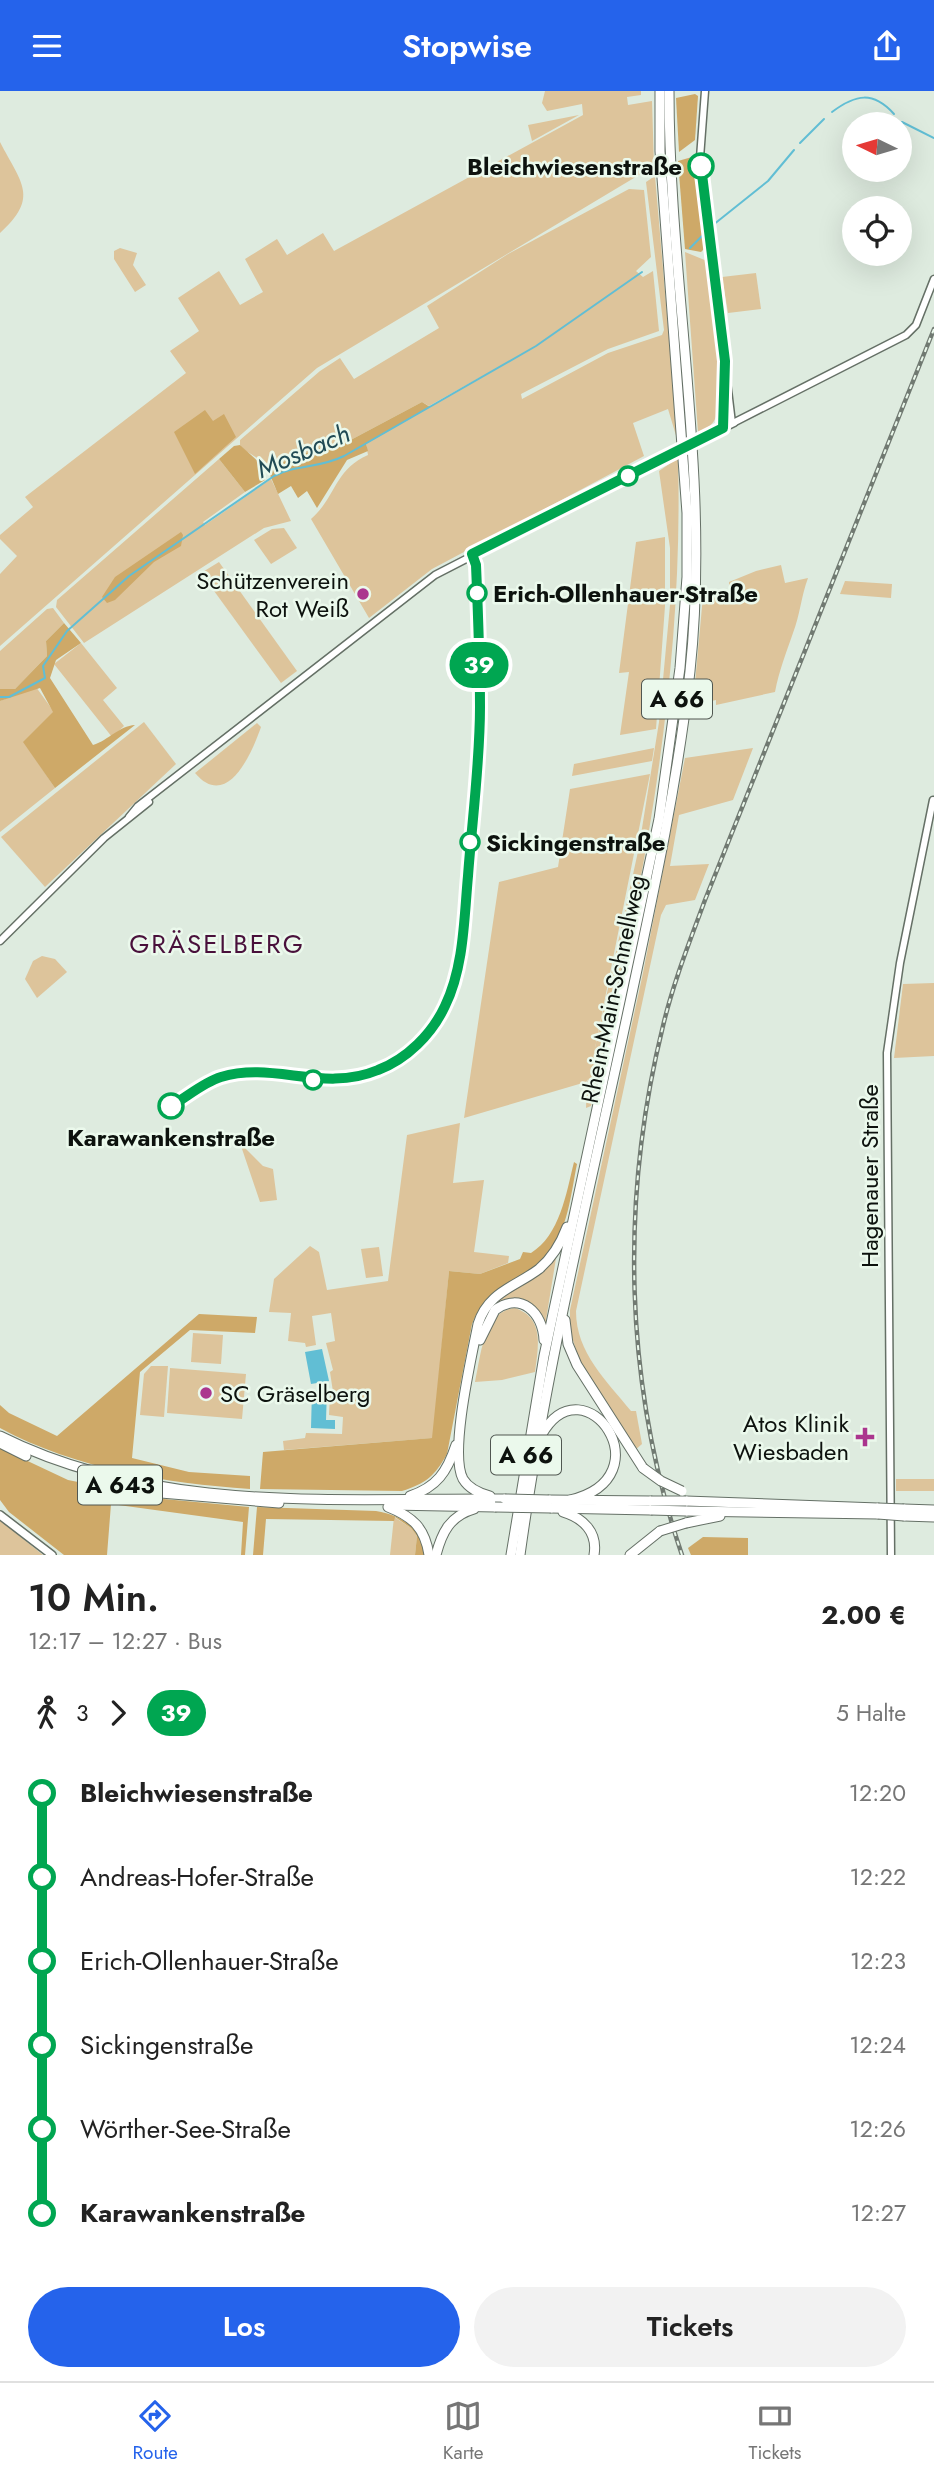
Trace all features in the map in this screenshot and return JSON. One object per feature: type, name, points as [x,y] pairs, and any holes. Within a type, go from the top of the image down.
[{"type":"highway","name":"Rhein-Main-Schnellweg","points":[[520,1555],[567,1290],[668,821],[690,669],[697,522],[694,436],[674,267],[664,150],[664,111],[660,91]]},
{"type":"highway","name":"Rhein-Main-Schnellweg","points":[[664,111],[669,91]]},
{"type":"highway","name":"Rhein-Main-Schnellweg","points":[[510,1555],[544,1356],[659,818],[680,668],[686,603],[687,513],[674,267]]},
{"type":"highway","points":[[495,1501],[474,1490],[464,1481],[459,1468],[459,1437],[484,1311],[497,1294],[535,1271],[551,1257],[566,1231],[577,1203]]},
{"type":"highway","points":[[567,1290],[565,1330],[572,1355],[643,1468],[682,1491],[726,1502]]},
{"type":"highway","points":[[472,1366],[491,1314],[510,1303],[523,1304],[537,1314],[543,1330],[544,1356]]},
{"type":"highway","points":[[538,1442],[551,1420],[569,1410],[592,1412],[608,1428],[615,1449],[612,1472],[599,1489],[570,1500]]},
{"type":"highway","name":"A 643","points":[[0,1436],[84,1470],[161,1487],[268,1497],[686,1506],[753,1513],[878,1511]]},
{"type":"highway","points":[[401,1500],[424,1491],[441,1478],[459,1437]]},
{"type":"highway","name":"A 643","points":[[0,1443],[63,1470],[141,1490],[245,1502],[483,1507],[505,1499],[550,1504],[570,1500],[651,1505]]},
{"type":"highway","name":"A 643","points":[[686,1506],[726,1502],[878,1511],[934,1510]]},
{"type":"highway","points":[[550,1504],[574,1515],[586,1525],[594,1539],[594,1555]]},
{"type":"highway","points":[[384,1505],[406,1514],[419,1525],[429,1555]]},
{"type":"highway","points":[[436,1555],[447,1524],[462,1513],[483,1507]]},
{"type":"highway","name":"A 643","points":[[904,1512],[934,1517]]},
{"type":"highway","points":[[630,1555],[660,1531],[686,1523],[753,1513]]},
{"type":"highway","points":[[523,1528],[528,1555]]},
{"type":"main road","points":[[0,1507],[16,1528]]},
{"type":"main road","points":[[0,1515],[52,1555]]},
{"type":"street","points":[[705,91],[700,158],[733,423]]},
{"type":"street","points":[[0,941],[129,817],[428,581],[469,555],[906,335],[919,319],[934,279]]},
{"type":"street","points":[[723,428],[726,375]]},
{"type":"street","name":"Hagenauer Straße","points":[[891,1555],[888,1043],[900,963],[933,797]]},
{"type":"shaded area","points":[[545,91],[641,91],[641,95],[627,97],[628,105],[652,101],[654,166],[317,368],[0,646],[0,574],[17,556],[0,539],[0,535],[33,507],[25,497],[186,373],[170,351],[199,331],[178,298],[219,271],[240,305],[263,292],[245,259],[277,239],[287,255],[323,233],[334,251],[583,115],[582,104],[547,111],[542,103]]},
{"type":"shaded area","points":[[695,94],[698,96],[695,140],[679,152],[676,98]]},
{"type":"shaded area","points":[[579,115],[532,141],[528,125]]},
{"type":"shaded area","points":[[0,142],[20,179],[23,199],[20,209],[0,233]]},
{"type":"shaded area","points":[[692,157],[705,248],[701,252],[685,249],[678,161]]},
{"type":"shaded area","points":[[655,176],[678,442],[668,409],[633,423],[644,456],[432,569],[369,618],[311,519],[348,468],[368,455],[366,444],[486,374],[429,406],[422,402],[345,443],[322,447],[267,468],[240,445],[240,440],[320,371],[340,358],[354,379],[439,328],[427,306],[508,254],[629,189],[644,190],[651,257],[636,271],[643,277],[653,271],[659,331],[608,349],[521,394],[522,399],[608,353],[662,335],[664,330],[646,182]]},
{"type":"shaded area","points":[[120,248],[137,253],[133,265],[146,285],[135,292],[114,259],[114,251]]},
{"type":"shaded area","points":[[685,252],[707,261],[720,365],[721,387],[715,419],[698,432]]},
{"type":"shaded area","points":[[756,273],[761,309],[728,313],[722,277]]},
{"type":"shaded area","points":[[422,402],[430,407],[366,444],[368,451],[347,460],[317,508],[307,491],[298,498],[291,486],[278,494],[267,468],[322,447],[345,443]]},
{"type":"shaded area","points":[[205,410],[213,421],[224,414],[236,437],[195,474],[174,432]]},
{"type":"shaded area","points":[[240,445],[262,465],[265,480],[245,492],[219,459],[234,446]]},
{"type":"shaded area","points":[[678,458],[674,622],[656,785],[643,865],[610,1026],[591,1106],[586,1108],[587,1084],[639,847],[659,722],[670,605],[670,548],[659,471]]},
{"type":"shaded area","points":[[219,459],[245,492],[203,522],[205,525],[271,479],[291,521],[264,528],[84,643],[56,607],[57,600]]},
{"type":"shaded area","points":[[284,528],[297,548],[271,564],[254,540],[272,529]]},
{"type":"shaded area","points":[[181,532],[181,546],[154,562],[115,600],[107,603],[102,597],[115,577]]},
{"type":"shaded area","points":[[665,537],[665,606],[656,729],[620,735],[629,672],[619,673],[636,542]]},
{"type":"shaded area","points":[[219,562],[297,671],[281,683],[201,573]]},
{"type":"shaded area","points":[[781,565],[785,583],[808,578],[775,692],[716,705],[716,700],[693,705],[703,596],[729,591],[729,582]]},
{"type":"shaded area","points":[[845,581],[892,584],[891,598],[840,594]]},
{"type":"shaded area","points":[[53,608],[64,623],[46,641],[47,656],[15,689],[0,689],[0,651],[47,609]]},
{"type":"shaded area","points":[[64,623],[81,643],[56,660],[50,678],[93,745],[135,725],[55,788],[23,742],[53,712],[40,688],[0,701],[0,689],[15,689],[47,656],[46,641]]},
{"type":"shaded area","points":[[81,643],[117,688],[103,700],[124,726],[112,737],[54,664]]},
{"type":"shaded area","points":[[36,687],[54,712],[24,742],[55,788],[0,832],[0,701]]},
{"type":"shaded area","points":[[144,722],[176,764],[45,887],[1,837]]},
{"type":"shaded area","points":[[257,723],[261,727],[251,751],[237,774],[228,782],[218,785],[207,783],[195,773]]},
{"type":"shaded area","points":[[654,748],[652,761],[572,776],[574,764]]},
{"type":"shaded area","points":[[753,748],[733,800],[679,815],[670,866],[709,864],[695,900],[666,905],[661,915],[576,1311],[581,1340],[594,1365],[631,1411],[636,1411],[642,1444],[634,1451],[581,1365],[570,1331],[570,1310],[643,973],[685,758]]},
{"type":"shaded area","points":[[650,774],[589,1078],[586,1082],[464,1118],[499,882],[558,867],[570,789]]},
{"type":"shaded area","points":[[42,956],[55,959],[67,972],[37,998],[25,979],[33,961]]},
{"type":"shaded area","points":[[934,983],[934,1056],[894,1058],[903,984]]},
{"type":"shaded area","points":[[460,1123],[453,1183],[484,1180],[474,1252],[509,1256],[508,1263],[480,1274],[449,1271],[433,1438],[284,1450],[283,1441],[305,1438],[306,1433],[342,1434],[343,1417],[329,1415],[330,1393],[333,1392],[330,1372],[333,1370],[326,1343],[335,1341],[331,1313],[312,1316],[316,1345],[306,1347],[305,1343],[288,1341],[291,1313],[269,1312],[274,1279],[310,1246],[319,1252],[327,1290],[388,1281],[407,1135]]},
{"type":"shaded area","points":[[240,1143],[263,1166],[273,1169],[277,1200],[260,1202]]},
{"type":"shaded area","points":[[574,1162],[577,1164],[568,1212],[553,1246],[535,1266],[487,1299],[472,1324],[447,1454],[434,1474],[402,1491],[260,1489],[263,1452],[432,1438],[449,1271],[480,1274],[520,1259],[523,1252],[531,1253],[541,1245],[549,1236],[560,1213]]},
{"type":"shaded area","points":[[379,1247],[383,1276],[366,1278],[361,1249]]},
{"type":"shaded area","points":[[557,1252],[545,1326],[541,1315],[531,1304],[494,1307],[483,1323],[477,1343],[487,1309]]},
{"type":"shaded area","points":[[515,1308],[525,1313],[535,1326],[538,1343],[535,1372],[502,1380],[475,1382],[485,1336],[490,1326],[504,1311]]},
{"type":"shaded area","points":[[199,1314],[257,1317],[255,1333],[190,1330],[140,1372],[132,1458],[189,1472],[250,1476],[250,1489],[186,1483],[122,1472],[59,1454],[0,1428],[0,1405],[9,1413],[57,1436]]},
{"type":"shaded area","points":[[193,1333],[223,1335],[221,1364],[191,1362]]},
{"type":"shaded area","points":[[151,1366],[168,1366],[164,1417],[140,1415],[144,1374]]},
{"type":"shaded area","name":"SC Gräselberg","points":[[170,1368],[246,1374],[242,1419],[167,1413]]},
{"type":"shaded area","points":[[0,1448],[68,1480],[164,1499],[249,1507],[245,1555],[241,1555],[243,1522],[111,1504],[107,1555],[64,1555],[9,1512],[0,1500]]},
{"type":"shaded area","points":[[896,1479],[934,1479],[934,1491],[896,1491]]},
{"type":"shaded area","points":[[257,1507],[385,1513],[402,1519],[409,1524],[419,1537],[424,1555],[415,1555],[417,1536],[411,1528],[395,1517],[394,1521],[266,1519],[263,1555],[253,1555]]},
{"type":"shaded area","points":[[394,1517],[411,1528],[417,1536],[415,1555],[390,1555]]},
{"type":"shaded area","points":[[0,1520],[43,1555],[0,1555]]},
{"type":"shaded area","points":[[703,1537],[748,1538],[748,1555],[691,1555],[688,1548]]},
{"type":"water","points":[[322,1349],[329,1381],[311,1384],[305,1352]]},
{"type":"water","points":[[312,1390],[327,1390],[326,1420],[335,1420],[335,1429],[311,1428]]},
{"type":"waterway","name":"Mosbach","points":[[832,112],[849,101],[864,98],[879,101],[892,112]]},
{"type":"waterway","name":"Mosbach","points":[[800,143],[824,119]]},
{"type":"waterway","name":"Mosbach","points":[[912,127],[934,138]]},
{"type":"waterway","name":"Mosbach","points":[[713,225],[768,181],[794,150]]},
{"type":"waterway","name":"Mosbach","points":[[690,248],[702,236]]},
{"type":"waterway","name":"Mosbach","points":[[0,697],[9,697],[45,678],[43,666],[67,631],[129,576],[274,476],[344,456],[536,346],[642,272]]},
{"type":"railway","points":[[682,1555],[663,1490],[649,1425],[639,1358],[635,1225],[649,1092],[672,994],[705,900],[934,329]]},
{"type":"bus line","name":"39","points":[[171,1106],[215,1079],[238,1073],[256,1072],[327,1081],[345,1080],[379,1070],[412,1049],[440,1016],[455,979],[463,930],[476,775],[480,709],[476,565],[472,554],[723,428],[721,420],[725,361],[701,166]]},
{"type":"place","name":"Bleichwiesenstraße","points":[[701,166]]},
{"type":"place","name":"Erich-Ollenhauer-Straße","points":[[477,593]]},
{"type":"place","name":"Schützenverein Rot Weiß","points":[[363,594]]},
{"type":"place","name":"Sickingenstraße","points":[[470,842]]},
{"type":"place","name":"Karawankenstraße","points":[[171,1106]]},
{"type":"place","name":"SC Gräselberg","points":[[206,1393]]},
{"type":"place","name":"Atos Klinik Wiesbaden","points":[[865,1437]]},
{"type":"district","name":"GRÄSELBERG","points":[[217,944]]}]
